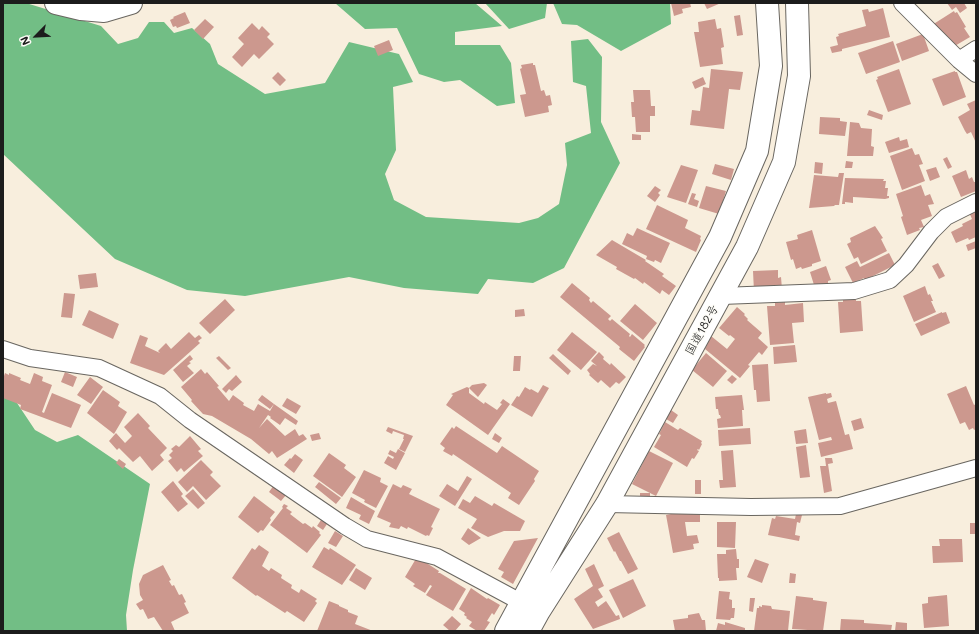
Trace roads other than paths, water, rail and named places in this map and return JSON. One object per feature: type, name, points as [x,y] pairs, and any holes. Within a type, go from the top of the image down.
[{"type":"main road","points":[[56,3],[81,9],[104,11],[131,3]]},
{"type":"main road","name":"国道182号","points":[[528,631],[530,607],[720,237],[757,151],[771,66],[768,3]]},
{"type":"main road","name":"国道182号","points":[[506,631],[530,607],[607,504],[747,247],[784,162],[799,76],[797,3]]},
{"type":"street","points":[[902,3],[959,60],[976,74]]},
{"type":"street","points":[[959,60],[976,49]]},
{"type":"street","points":[[721,296],[854,291],[890,280],[906,265],[931,232],[946,217],[976,202]]},
{"type":"street","points":[[3,349],[30,358],[99,368],[160,396],[190,420],[345,526],[367,539],[437,557],[530,607]]},
{"type":"street","points":[[607,504],[751,507],[840,506],[976,468]]}]
